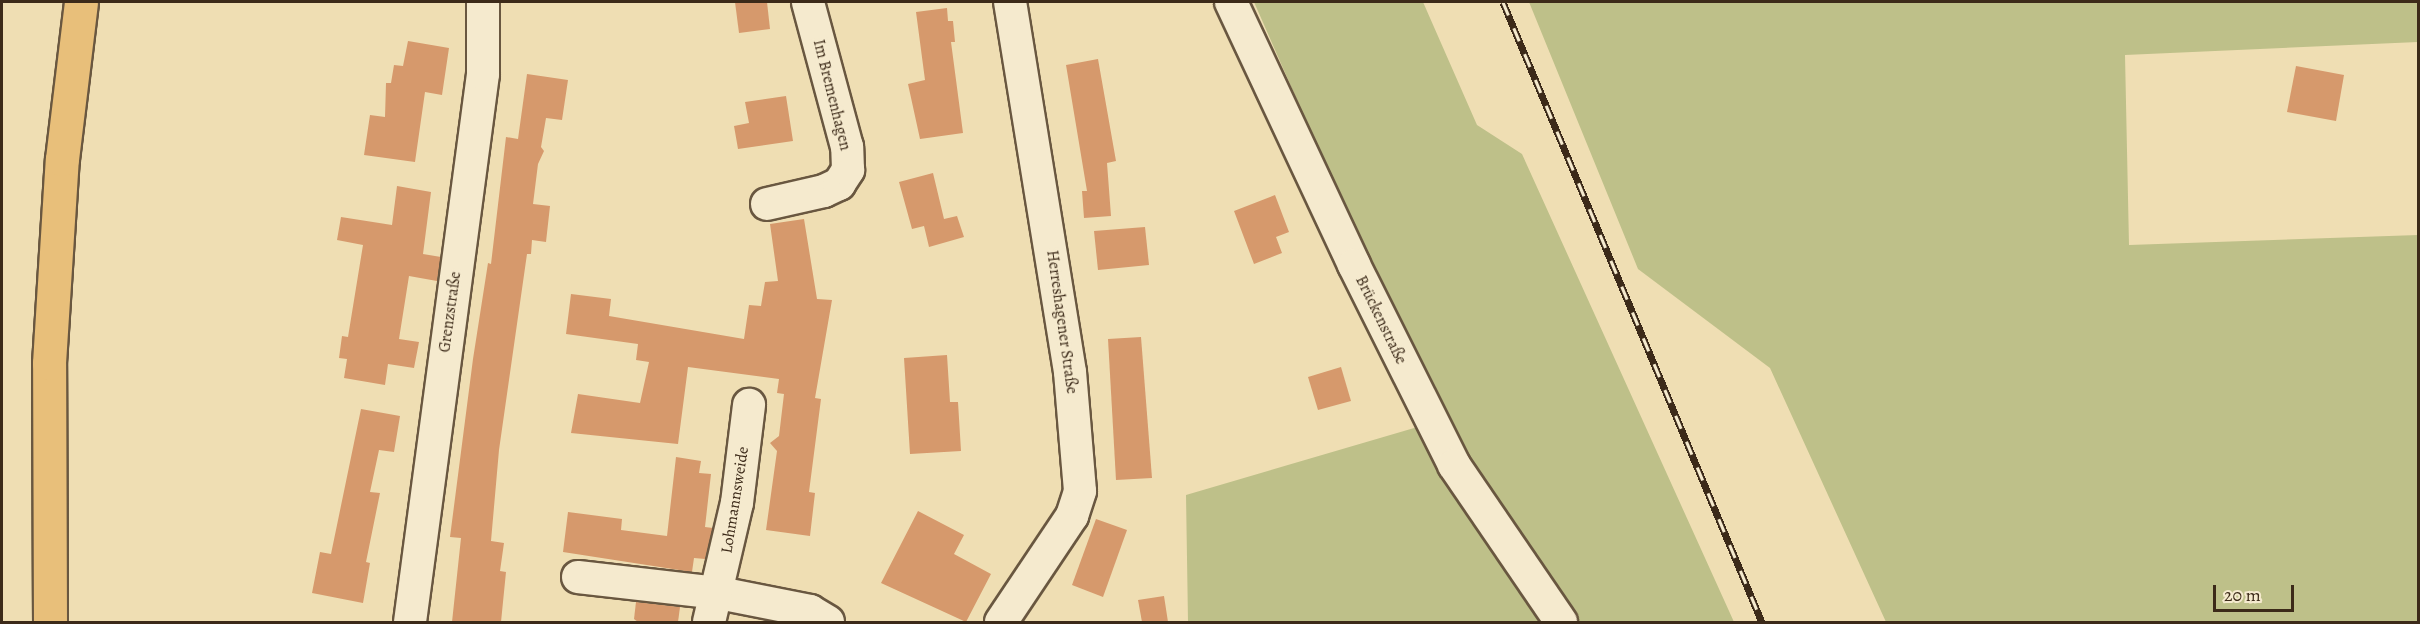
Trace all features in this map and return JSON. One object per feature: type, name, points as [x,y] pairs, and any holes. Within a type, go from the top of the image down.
[{"type":"main road","points":[[50,622],[49,363],[62,159],[81,2]]},
{"type":"street","name":"Grenzstraße","points":[[410,622],[483,74],[483,2]]},
{"type":"street","name":"Im Bremenhagen","points":[[767,204],[824,191],[839,184],[848,170],[847,147],[808,2]]},
{"type":"street","name":"Herreshagener Straße","points":[[1001,622],[1067,525],[1080,491],[1066,349],[1010,2]]},
{"type":"street","name":"Brückenstraße","points":[[1231,2],[1354,265],[1454,465],[1561,622]]},
{"type":"street","name":"Lohmannsweide","points":[[709,622],[718,593],[737,503],[749,405]]},
{"type":"street","points":[[578,577],[718,593],[810,611],[828,622]]},
{"type":"green space","points":[[1254,2],[1423,2],[1477,125],[1522,154],[1734,622],[1188,622],[1186,495],[1438,421]]},
{"type":"green space","points":[[1529,2],[2418,2],[2418,42],[2125,55],[2129,245],[2418,235],[2418,622],[1886,622],[1770,368],[1638,269]]},
{"type":"building","points":[[735,2],[767,2],[770,29],[739,33]]},
{"type":"building","points":[[947,8],[948,21],[953,21],[955,42],[951,42],[963,133],[920,139],[908,84],[925,80],[916,12]]},
{"type":"building","points":[[408,41],[449,48],[442,95],[425,92],[415,162],[364,155],[370,115],[385,117],[386,83],[391,83],[394,65],[403,66]]},
{"type":"building","points":[[1098,59],[1116,161],[1107,163],[1111,216],[1084,218],[1082,191],[1087,191],[1066,65]]},
{"type":"building","points":[[2296,66],[2344,75],[2336,121],[2287,112]]},
{"type":"building","points":[[527,74],[568,80],[562,120],[546,118],[541,147],[544,151],[538,164],[533,204],[550,206],[546,242],[532,240],[531,254],[527,254],[499,450],[491,541],[504,543],[500,571],[506,572],[501,622],[452,622],[461,538],[450,537],[473,359],[488,263],[491,264],[506,137],[518,139]]},
{"type":"building","points":[[786,96],[793,141],[738,149],[734,126],[749,123],[745,102]]},
{"type":"building","points":[[933,173],[944,219],[957,216],[964,237],[929,247],[924,226],[912,229],[899,182]]},
{"type":"building","points":[[397,186],[431,192],[423,254],[441,257],[437,281],[409,276],[399,339],[419,342],[414,368],[388,364],[385,385],[344,378],[347,359],[339,358],[342,336],[348,337],[363,245],[337,240],[341,217],[392,225]]},
{"type":"building","points":[[1275,195],[1289,232],[1276,237],[1282,253],[1254,264],[1234,211]]},
{"type":"building","points":[[804,219],[817,299],[832,300],[815,398],[821,399],[809,492],[815,493],[810,536],[766,530],[777,451],[770,443],[779,436],[784,394],[777,393],[779,379],[688,367],[678,444],[571,433],[578,394],[640,403],[649,362],[636,360],[638,344],[566,334],[571,294],[611,299],[609,316],[744,339],[749,305],[761,306],[765,282],[778,281],[770,224]]},
{"type":"building","points":[[1145,227],[1149,265],[1098,270],[1094,231]]},
{"type":"building","points":[[1141,337],[1152,478],[1116,480],[1108,339]]},
{"type":"building","points":[[947,355],[950,402],[958,402],[961,451],[910,454],[904,358]]},
{"type":"building","points":[[1341,367],[1351,401],[1318,410],[1308,377]]},
{"type":"building","points":[[361,409],[400,416],[394,452],[379,450],[370,492],[380,493],[366,562],[370,563],[363,603],[312,593],[320,552],[331,554]]},
{"type":"building","points":[[676,457],[701,461],[699,473],[711,474],[705,527],[713,528],[705,559],[694,558],[692,572],[563,552],[568,512],[622,519],[621,530],[667,536]]},
{"type":"building","points":[[918,511],[964,535],[954,554],[991,574],[966,622],[881,583]]},
{"type":"building","points":[[1096,519],[1127,530],[1103,597],[1072,585]]},
{"type":"building","points":[[1164,596],[1168,622],[1142,622],[1138,600]]},
{"type":"building","points":[[636,602],[680,607],[678,622],[638,622],[634,619]]},
{"type":"railway","points":[[1503,2],[1762,622]]}]
